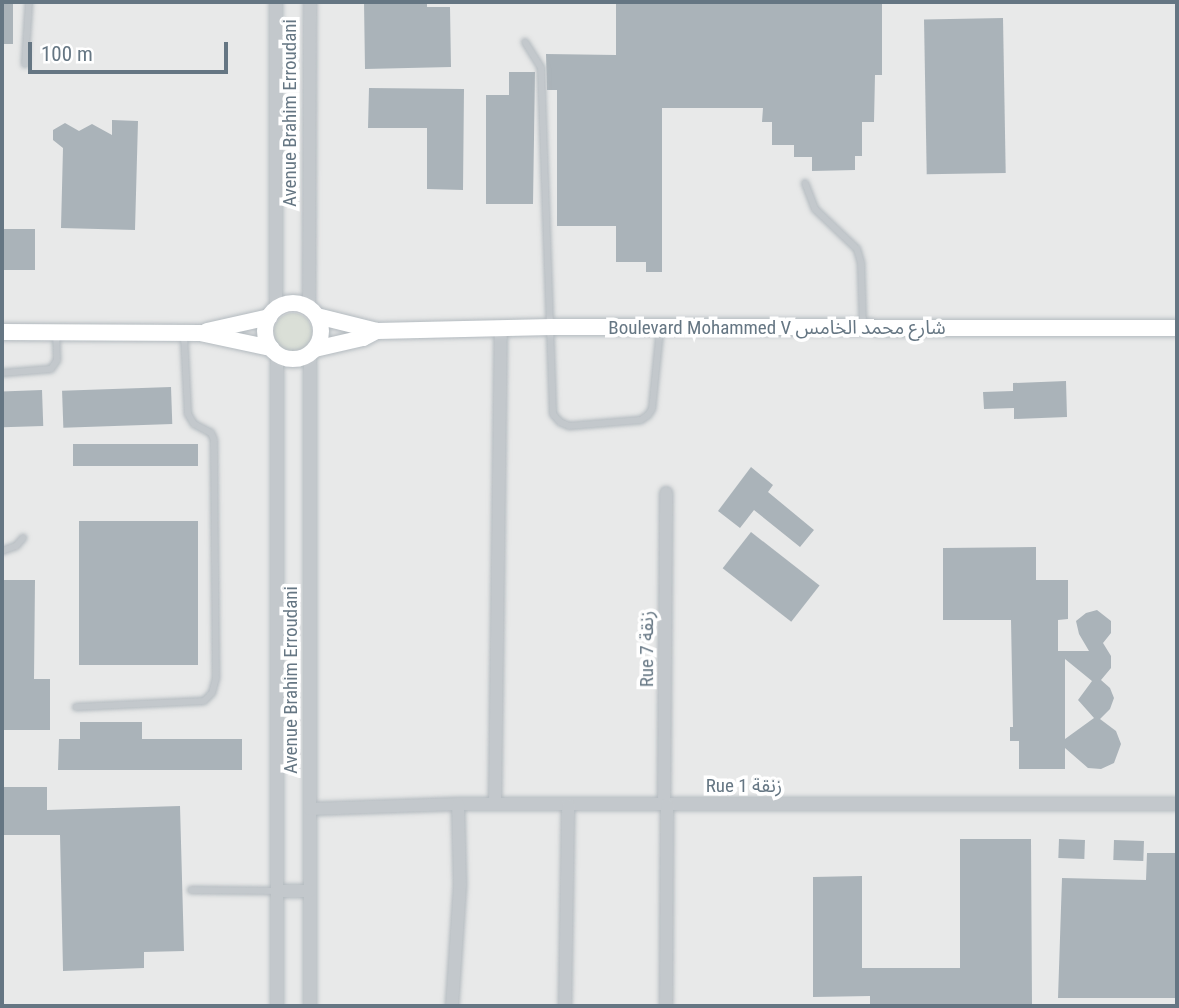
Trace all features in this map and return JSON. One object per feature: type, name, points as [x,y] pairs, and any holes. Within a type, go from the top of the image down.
[{"type":"main road","points":[[2,332],[192,332],[274,351],[293,359],[312,351],[321,333],[313,312],[292,303],[273,313],[192,332]]},
{"type":"main road","name":"Boulevard Mohammed V شارع محمد الخامس","points":[[313,312],[377,331],[551,327],[1177,328]]},
{"type":"main road","points":[[273,313],[266,333],[274,351]]},
{"type":"main road","name":"Boulevard Mohammed V شارع محمد الخامس","points":[[312,351],[363,338],[377,331]]},
{"type":"street","name":"Avenue Brahim Erroudani","points":[[273,313],[276,2]]},
{"type":"street","name":"Avenue Brahim Erroudani","points":[[310,2],[313,312]]},
{"type":"street","points":[[495,804],[501,329]]},
{"type":"street","name":"Avenue Brahim Erroudani","points":[[274,351],[277,1006]]},
{"type":"street","name":"Avenue Brahim Erroudani","points":[[310,1006],[312,351]]},
{"type":"street","name":"Rue 7 زنقة","points":[[666,493],[666,1006]]},
{"type":"street","points":[[452,1006],[460,884],[458,804]]},
{"type":"street","name":"Rue 1 زنقة","points":[[310,808],[458,804],[1177,804]]},
{"type":"street","points":[[565,1006],[568,805]]},
{"type":"street","points":[[277,891],[310,891]]},
{"type":"lane","points":[[25,64],[29,2]]},
{"type":"lane","points":[[525,42],[541,68],[553,414],[569,426],[641,420],[648,415],[652,409],[660,328]]},
{"type":"lane","points":[[806,183],[815,209],[857,249],[861,263],[863,328]]},
{"type":"lane","points":[[2,373],[51,369],[57,360],[56,332]]},
{"type":"lane","points":[[76,707],[204,701],[212,693],[216,678],[214,440],[211,433],[194,424],[188,414],[192,332]]},
{"type":"lane","points":[[2,551],[16,546],[23,538]]},
{"type":"lane","points":[[191,890],[277,891]]},
{"type":"shaded area","points":[[2,2],[1177,2],[1177,1006],[2,1006]]},
{"type":"shaded area","points":[[293,313],[307,318],[312,332],[307,346],[293,351],[279,346],[274,332],[279,318]]},
{"type":"building","points":[[2,2],[13,2],[13,44],[2,44]]},
{"type":"building","points":[[364,2],[427,2],[427,7],[450,7],[451,67],[365,69]]},
{"type":"building","points":[[616,2],[882,2],[882,75],[875,75],[874,122],[862,122],[862,156],[855,156],[855,170],[812,171],[812,157],[794,157],[794,145],[772,145],[772,122],[762,122],[763,108],[662,108],[662,272],[646,272],[646,262],[616,262],[616,226],[557,226],[557,90],[547,90],[546,54],[616,55]]},
{"type":"building","points":[[1003,18],[1006,173],[927,174],[924,19]]},
{"type":"building","points":[[509,72],[535,72],[533,204],[486,204],[486,95],[509,95]]},
{"type":"building","points":[[369,88],[464,89],[463,190],[427,189],[427,128],[368,128]]},
{"type":"building","points":[[112,120],[138,121],[135,230],[61,228],[63,148],[53,140],[53,130],[65,123],[79,131],[92,124],[112,135]]},
{"type":"building","points":[[2,229],[35,229],[35,270],[2,270]]},
{"type":"building","points":[[1066,381],[1067,417],[1014,419],[1014,408],[984,409],[983,392],[1013,391],[1013,383]]},
{"type":"building","points":[[171,387],[172,424],[63,428],[62,391]]},
{"type":"building","points":[[42,390],[43,426],[3,427],[2,391]]},
{"type":"building","points":[[73,444],[198,444],[198,466],[73,466]]},
{"type":"building","points":[[751,467],[773,485],[768,492],[814,530],[800,547],[754,510],[740,528],[718,511]]},
{"type":"building","points":[[79,521],[198,521],[198,665],[79,665]]},
{"type":"building","points":[[751,532],[820,586],[791,622],[723,568]]},
{"type":"building","points":[[1036,547],[1036,580],[1068,580],[1068,619],[1058,620],[1058,651],[1089,651],[1079,634],[1076,621],[1086,613],[1097,610],[1111,621],[1111,633],[1103,643],[1111,656],[1111,668],[1101,680],[1110,688],[1114,698],[1110,709],[1100,719],[1116,731],[1121,744],[1114,763],[1101,769],[1088,768],[1065,748],[1065,769],[1019,769],[1019,741],[1010,741],[1010,727],[1013,727],[1011,620],[943,620],[943,548]],"holes":[[[1065,659],[1092,681],[1078,700],[1094,718],[1065,739]]]},
{"type":"building","points":[[2,580],[35,580],[34,679],[50,679],[50,730],[2,730]]},
{"type":"building","points":[[80,722],[142,722],[142,739],[242,739],[242,770],[58,770],[59,739],[80,739]]},
{"type":"building","points":[[2,787],[47,787],[47,810],[180,806],[184,951],[144,952],[144,968],[63,971],[60,835],[2,835]]},
{"type":"building","points":[[960,839],[1031,839],[1032,1006],[870,1006],[870,996],[813,997],[813,877],[862,876],[862,968],[960,968]]},
{"type":"building","points":[[1059,839],[1085,840],[1084,859],[1058,858]]},
{"type":"building","points":[[1114,840],[1144,841],[1143,861],[1113,860]]},
{"type":"building","points":[[1147,853],[1177,853],[1177,998],[1058,998],[1062,878],[1146,880]]}]
